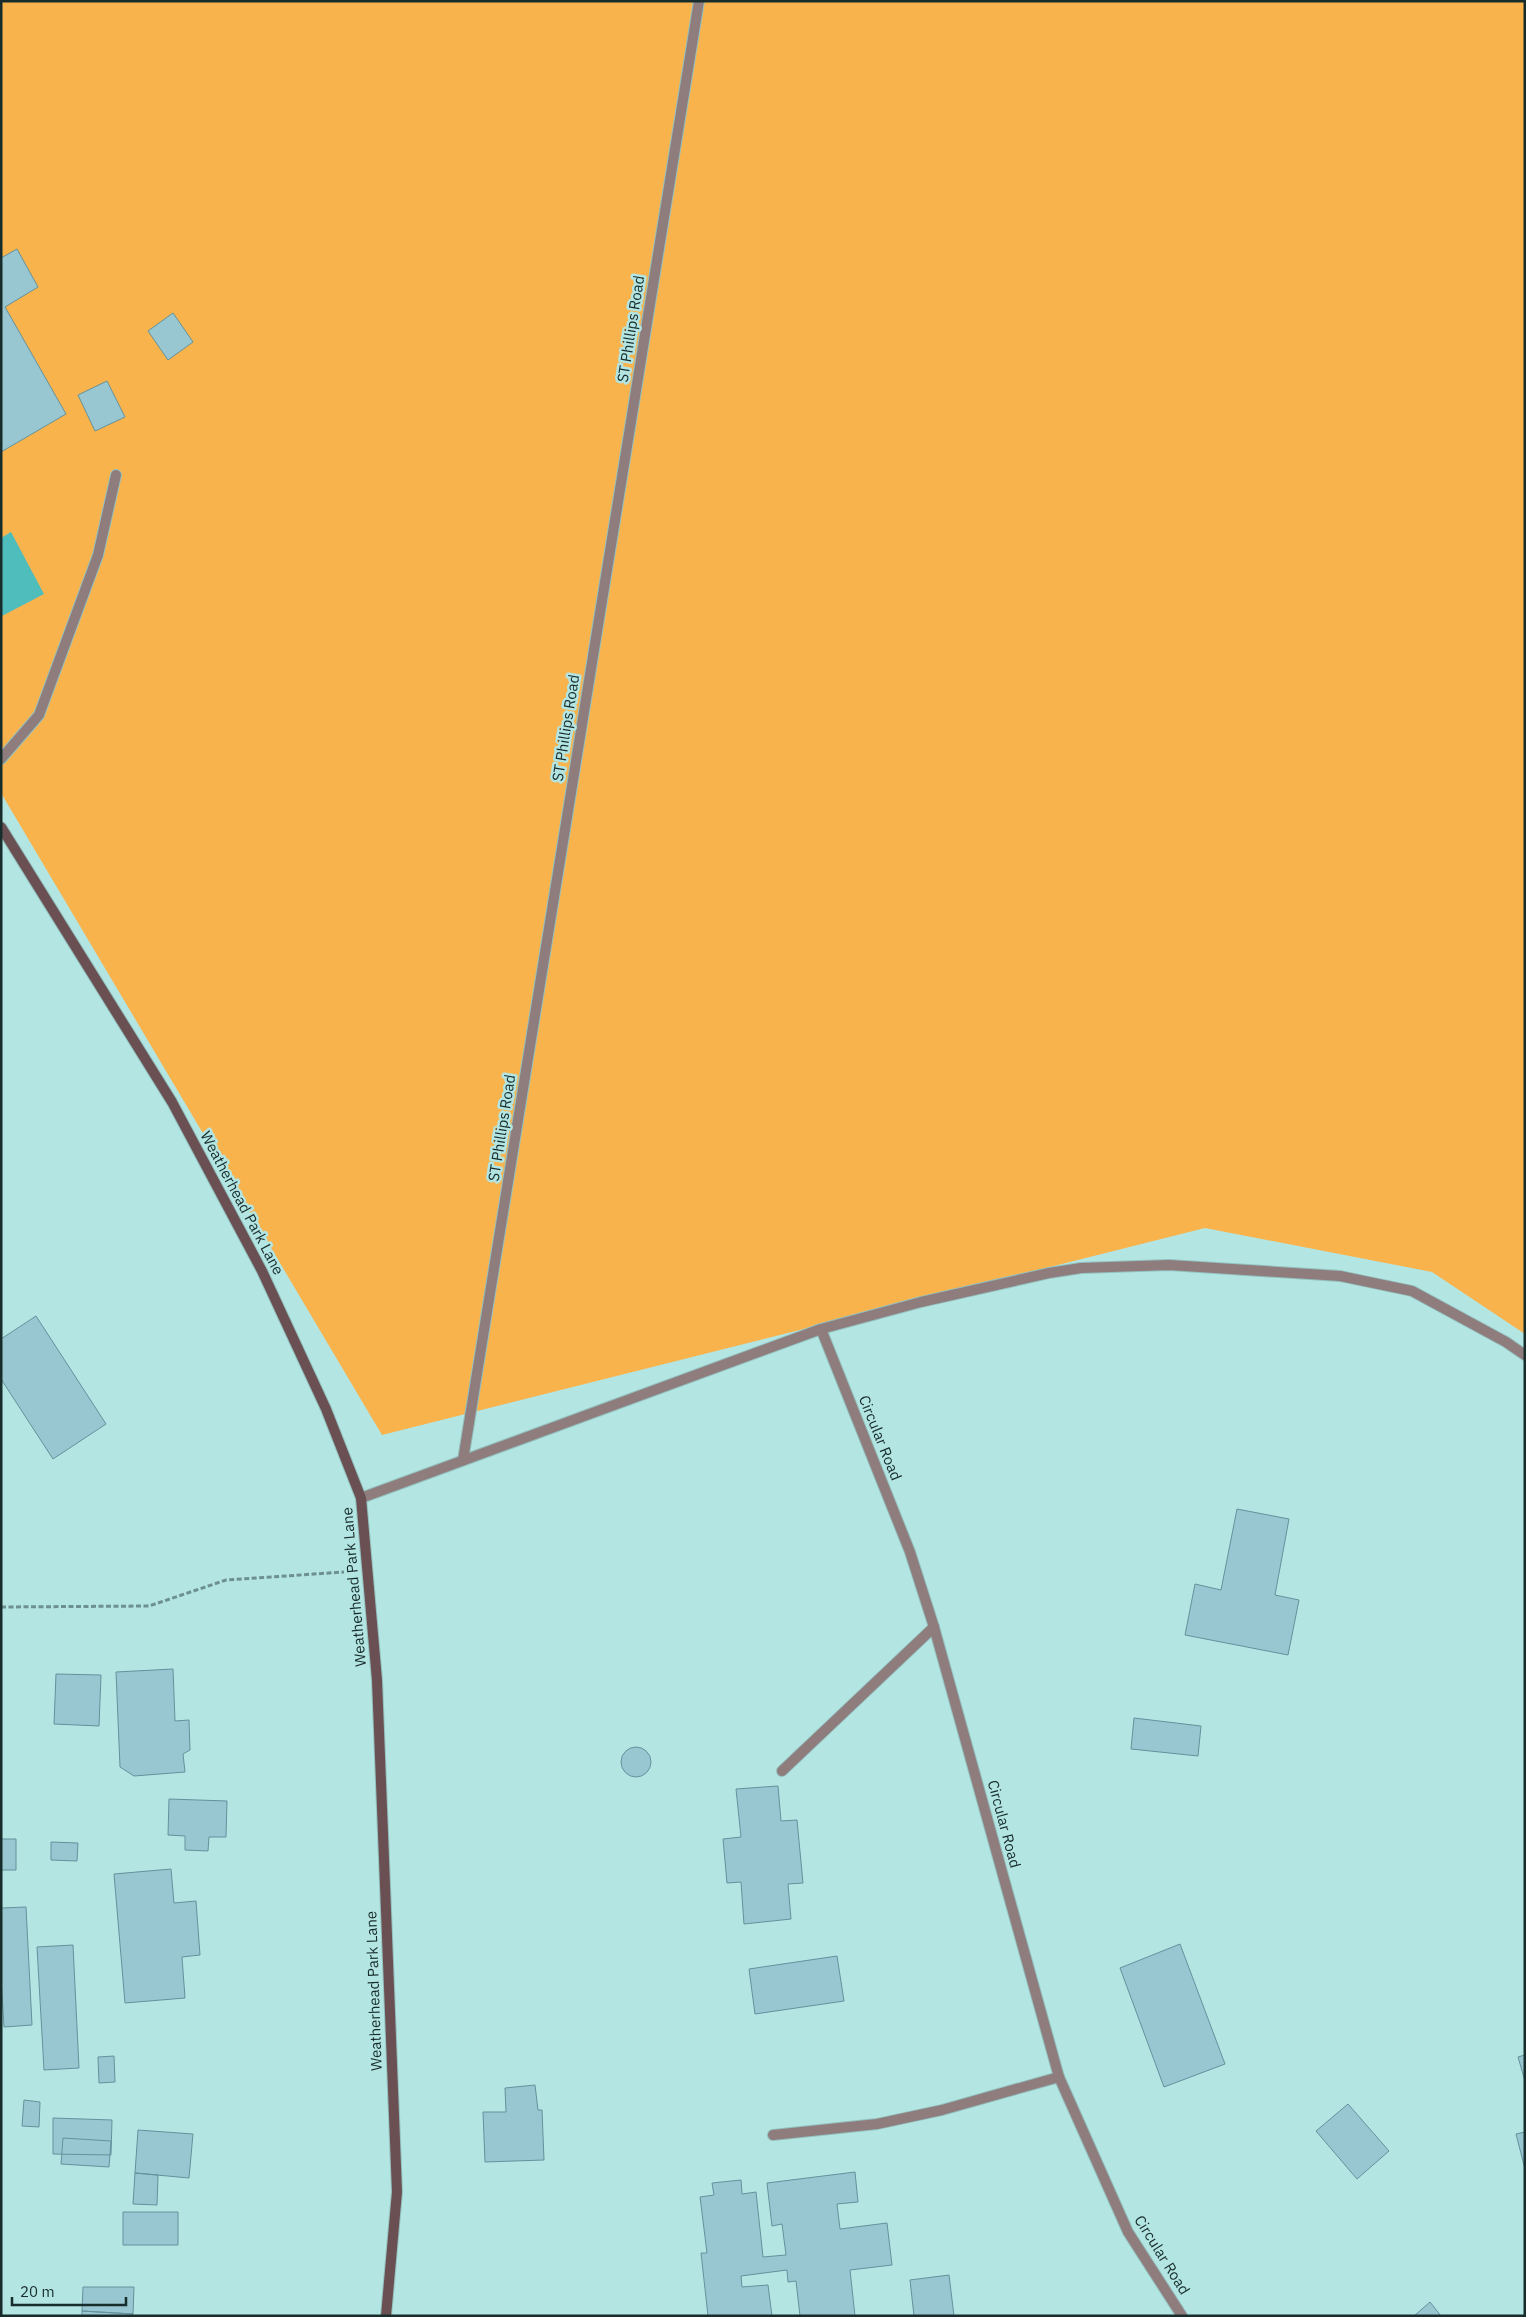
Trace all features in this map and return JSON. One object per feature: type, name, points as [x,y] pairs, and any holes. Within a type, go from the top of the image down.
[{"type":"main road","name":"Weatherhead Park Lane","points":[[1,827],[172,1102],[262,1271],[326,1409],[361,1498],[378,1680],[397,2192],[386,2316]]},
{"type":"street","name":"ST Phillips Road","points":[[463,1460],[699,1]]},
{"type":"street","points":[[1,759],[39,715],[98,555],[116,475]]},
{"type":"street","points":[[361,1498],[821,1329],[921,1302],[1049,1273],[1081,1268],[1169,1264],[1340,1276],[1412,1291],[1506,1342],[1525,1356]]},
{"type":"street","name":"Circular Road","points":[[821,1329],[910,1552],[934,1627],[1059,2077],[1128,2232],[1182,2316]]},
{"type":"street","points":[[782,1771],[934,1627]]},
{"type":"street","points":[[773,2135],[877,2124],[942,2110],[1059,2077]]},
{"type":"path","points":[[1,1607],[149,1606],[226,1580],[367,1570]]},
{"type":"shaded area","points":[[1,1],[1525,1],[1525,1334],[1432,1272],[1205,1228],[382,1435],[1,793]]},
{"type":"water","points":[[11,532],[44,594],[2,616],[1,538]]},
{"type":"building","points":[[17,249],[38,287],[5,307],[66,414],[1,452],[1,258]]},
{"type":"building","points":[[173,313],[193,342],[168,360],[148,331]]},
{"type":"building","points":[[107,381],[125,417],[95,431],[78,395]]},
{"type":"building","points":[[36,1316],[106,1424],[53,1459],[1,1379],[1,1339]]},
{"type":"building","points":[[1237,1509],[1289,1519],[1275,1595],[1299,1600],[1288,1655],[1185,1635],[1195,1584],[1221,1590]]},
{"type":"building","points":[[173,1669],[175,1721],[189,1720],[190,1750],[183,1754],[185,1772],[134,1776],[120,1767],[116,1672]]},
{"type":"building","points":[[56,1674],[101,1675],[99,1726],[54,1724]]},
{"type":"building","points":[[1134,1718],[1201,1726],[1198,1756],[1131,1749]]},
{"type":"building","points":[[636,1747],[647,1751],[651,1762],[647,1773],[636,1777],[625,1773],[621,1762],[625,1751]]},
{"type":"building","points":[[778,1786],[781,1821],[797,1820],[803,1883],[788,1884],[791,1919],[744,1924],[741,1882],[727,1883],[723,1839],[741,1837],[736,1789]]},
{"type":"building","points":[[169,1799],[227,1801],[226,1837],[209,1837],[208,1851],[185,1850],[185,1836],[168,1835]]},
{"type":"building","points":[[1,1839],[16,1839],[16,1870],[1,1870]]},
{"type":"building","points":[[51,1842],[78,1843],[77,1861],[51,1860]]},
{"type":"building","points":[[171,1869],[174,1903],[196,1901],[200,1955],[182,1957],[185,1998],[125,2003],[114,1874]]},
{"type":"building","points":[[26,1907],[32,2025],[4,2027],[1,1978],[1,1908]]},
{"type":"building","points":[[1180,1944],[1225,2064],[1164,2087],[1120,1968]]},
{"type":"building","points":[[73,1945],[79,2068],[44,2070],[37,1947]]},
{"type":"building","points":[[837,1956],[844,2001],[755,2014],[749,1969]]},
{"type":"building","points":[[1525,2055],[1525,2081],[1518,2057]]},
{"type":"building","points":[[114,2056],[115,2082],[99,2083],[98,2057]]},
{"type":"building","points":[[535,2085],[538,2110],[542,2110],[544,2160],[485,2162],[483,2112],[506,2112],[505,2088]]},
{"type":"building","points":[[24,2100],[40,2102],[39,2127],[22,2126]]},
{"type":"building","points":[[1348,2104],[1389,2151],[1357,2179],[1316,2131]]},
{"type":"building","points":[[53,2118],[112,2120],[111,2155],[53,2154]]},
{"type":"building","points":[[138,2130],[193,2134],[189,2178],[135,2173]]},
{"type":"building","points":[[1525,2132],[1525,2169],[1516,2134]]},
{"type":"building","points":[[63,2138],[111,2141],[109,2167],[61,2164]]},
{"type":"building","points":[[855,2172],[858,2202],[837,2204],[840,2229],[887,2223],[892,2265],[850,2270],[855,2316],[800,2316],[796,2281],[788,2282],[787,2270],[741,2276],[742,2287],[768,2285],[772,2316],[708,2316],[701,2253],[707,2253],[700,2197],[714,2195],[712,2183],[741,2180],[742,2194],[756,2192],[763,2257],[786,2255],[782,2224],[772,2226],[767,2183]]},
{"type":"building","points":[[135,2173],[158,2175],[157,2205],[133,2204]]},
{"type":"building","points":[[123,2212],[178,2212],[178,2245],[123,2245]]},
{"type":"building","points":[[949,2275],[954,2316],[914,2316],[910,2280]]},
{"type":"building","points":[[83,2287],[134,2287],[133,2314],[82,2311]]},
{"type":"building","points":[[1430,2302],[1441,2316],[1414,2316]]},
{"type":"building","points":[[82,2311],[133,2314],[133,2316],[82,2316]]}]
